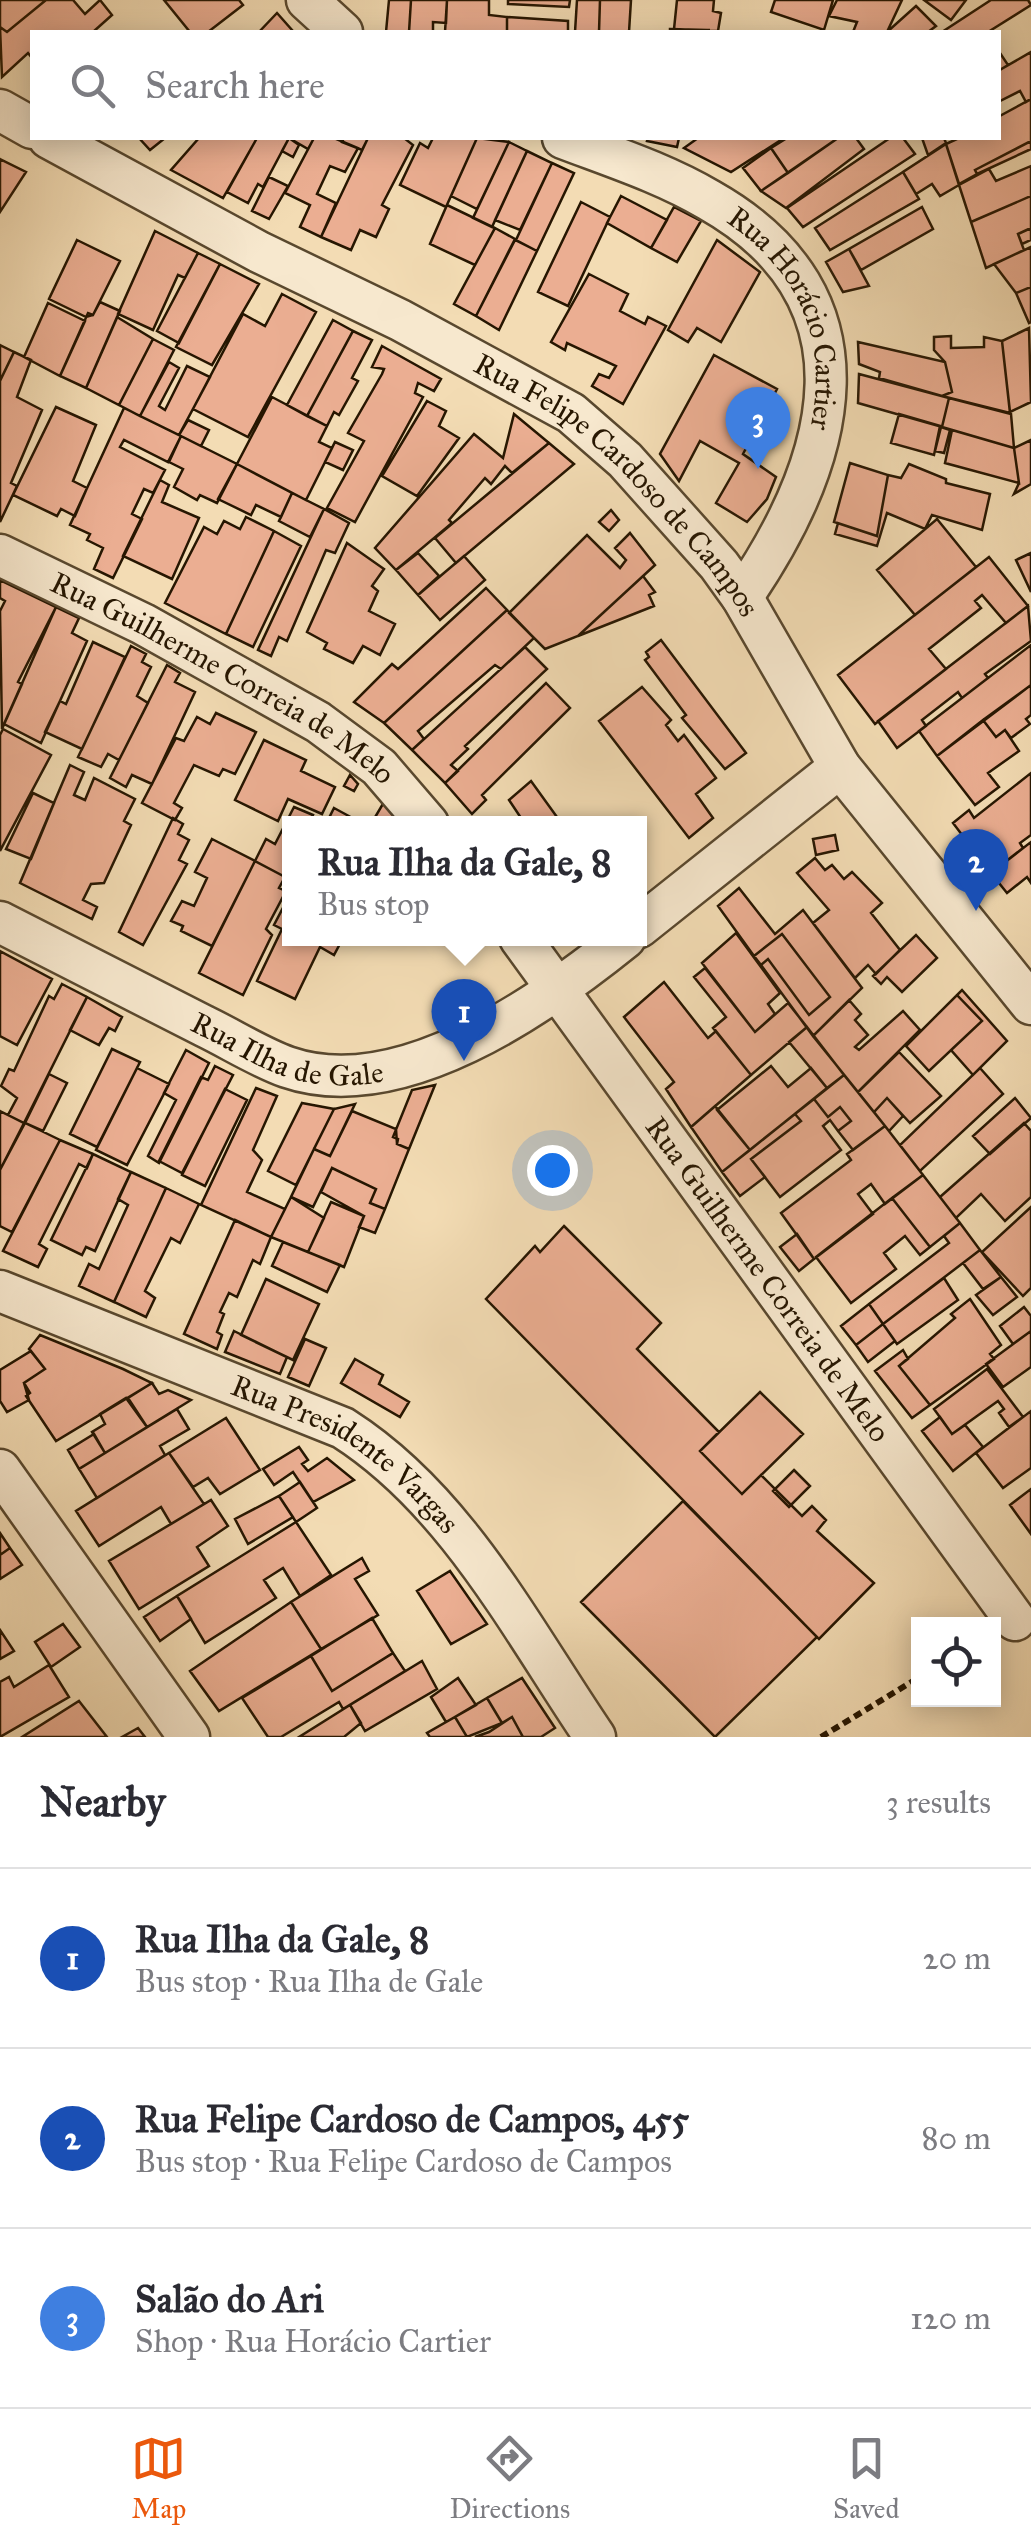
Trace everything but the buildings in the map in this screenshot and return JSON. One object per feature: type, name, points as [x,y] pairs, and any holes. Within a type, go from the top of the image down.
[{"type":"street","points":[[307,0],[340,30]]},
{"type":"street","points":[[0,110],[30,127]]},
{"type":"street","name":"Rua Felipe Cardoso de Campos","points":[[54,140],[259,252],[400,320],[571,413],[625,460],[742,597],[840,767],[1031,1004]]},
{"type":"street","name":"Rua Horácio Cartier","points":[[569,140],[642,166],[712,201],[762,237],[798,276],[825,339],[826,412],[800,503],[742,597]]},
{"type":"street","name":"Rua Guilherme Correia de Melo","points":[[0,554],[142,624],[318,722],[378,767],[421,816]]},
{"type":"street","points":[[647,921],[840,767]]},
{"type":"street","name":"Rua Ilha de Gale","points":[[0,922],[288,1067],[318,1072],[393,1067],[468,1044],[559,991],[615,946]]},
{"type":"street","name":"Rua Guilherme Correia de Melo","points":[[526,946],[1015,1620]]},
{"type":"street","name":"Rua Presidente Vargas","points":[[0,1290],[326,1420],[370,1445],[418,1488],[452,1528],[595,1737]]},
{"type":"street","points":[[0,1470],[190,1737]]},
{"type":"path","points":[[821,1737],[911,1682]]},
{"type":"place","name":"Salão do Ari","points":[[758,469]]},
{"type":"place","name":"Rua Felipe Cardoso de Campos, 455","points":[[976,911]]},
{"type":"place","name":"Rua Ilha da Gale, 8","points":[[464,1061]]}]
